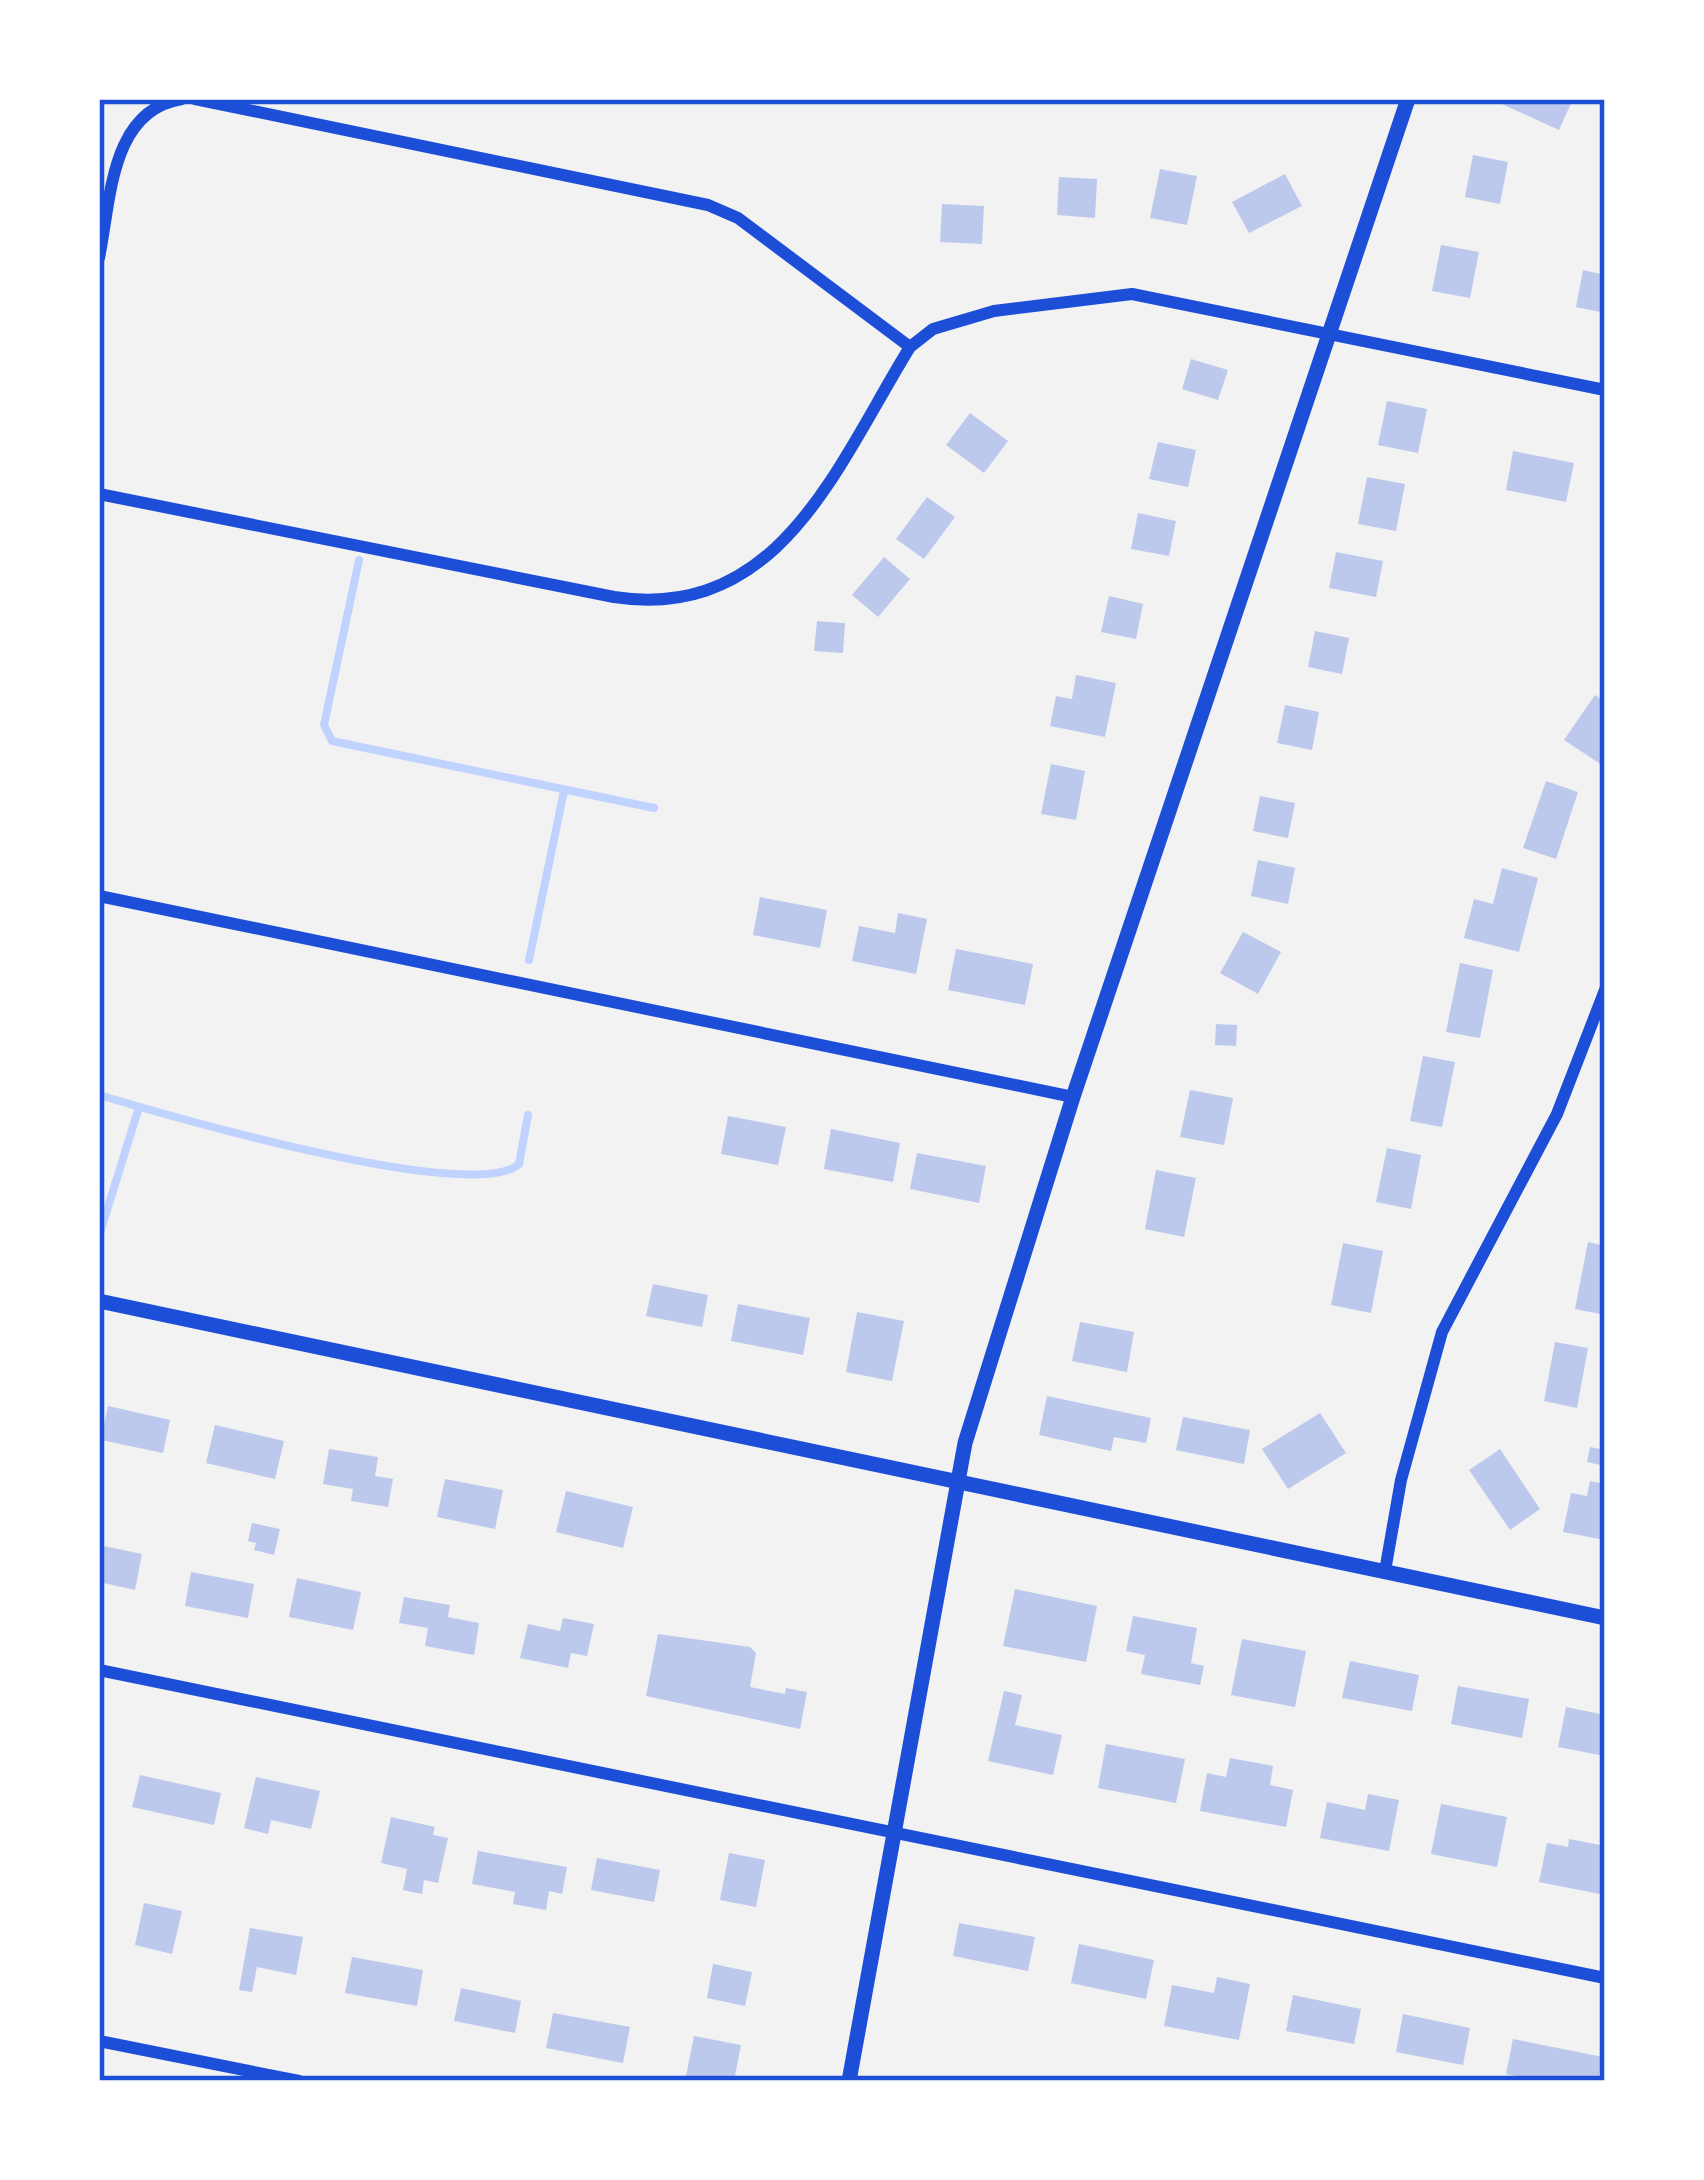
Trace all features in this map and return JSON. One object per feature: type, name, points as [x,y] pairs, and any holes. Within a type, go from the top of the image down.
[{"type":"street","points":[[99,258],[124,140],[146,111],[182,99]]},
{"type":"street","points":[[195,99],[708,205],[738,218],[910,347]]},
{"type":"street","points":[[849,2081],[890,1830],[956,1481],[1072,1097],[1408,99]]},
{"type":"street","points":[[99,494],[614,597],[674,601],[735,581],[783,542],[807,514],[910,347],[933,329],[994,311],[1108,293],[1330,332],[1605,390]]},
{"type":"street","points":[[99,896],[1072,1097]]},
{"type":"street","points":[[1384,1571],[1401,1480],[1442,1332],[1557,1114],[1605,990]]},
{"type":"street","points":[[99,1300],[1605,1618]]},
{"type":"street","points":[[99,1670],[1605,1978]]},
{"type":"street","points":[[99,2042],[299,2081]]},
{"type":"building","points":[[1491,99],[1573,99],[1559,130]]},
{"type":"building","points":[[1473,155],[1508,162],[1500,204],[1465,197]]},
{"type":"building","points":[[1160,169],[1197,176],[1187,225],[1150,218]]},
{"type":"building","points":[[1285,174],[1302,206],[1249,233],[1232,202]]},
{"type":"building","points":[[1059,177],[1097,179],[1095,218],[1057,215]]},
{"type":"building","points":[[942,204],[984,206],[982,244],[940,242]]},
{"type":"building","points":[[1441,245],[1479,252],[1470,298],[1432,291]]},
{"type":"building","points":[[1583,270],[1605,275],[1605,313],[1576,307]]},
{"type":"building","points":[[1191,359],[1228,370],[1218,400],[1182,389]]},
{"type":"building","points":[[1387,401],[1427,409],[1418,453],[1378,445]]},
{"type":"building","points":[[970,413],[1008,441],[984,473],[946,445]]},
{"type":"building","points":[[1158,442],[1196,450],[1188,487],[1149,479]]},
{"type":"building","points":[[1513,451],[1574,463],[1566,502],[1506,490]]},
{"type":"building","points":[[1367,477],[1405,484],[1396,531],[1358,524]]},
{"type":"building","points":[[927,497],[955,517],[924,559],[896,539]]},
{"type":"building","points":[[1138,513],[1176,521],[1169,556],[1131,549]]},
{"type":"building","points":[[1336,552],[1383,561],[1376,597],[1329,588]]},
{"type":"building","points":[[884,557],[910,579],[878,617],[852,595]]},
{"type":"building","points":[[1109,596],[1143,604],[1136,639],[1101,632]]},
{"type":"building","points":[[817,621],[845,623],[843,653],[814,651]]},
{"type":"building","points":[[1315,631],[1349,638],[1342,674],[1308,667]]},
{"type":"building","points":[[1076,675],[1116,683],[1105,737],[1050,726],[1056,696],[1072,699]]},
{"type":"building","points":[[1605,693],[1602,765],[1564,740],[1595,695],[1601,699]]},
{"type":"building","points":[[1285,705],[1319,712],[1312,750],[1277,743]]},
{"type":"building","points":[[1051,764],[1085,771],[1076,820],[1041,814]]},
{"type":"building","points":[[1546,781],[1578,792],[1556,859],[1523,848]]},
{"type":"building","points":[[1260,796],[1295,803],[1288,838],[1253,831]]},
{"type":"building","points":[[1258,860],[1295,868],[1288,904],[1251,896]]},
{"type":"building","points":[[1502,868],[1538,878],[1519,952],[1464,938],[1474,899],[1493,904]]},
{"type":"building","points":[[760,897],[827,910],[820,948],[753,935]]},
{"type":"building","points":[[898,913],[927,919],[916,974],[852,961],[859,926],[895,933]]},
{"type":"building","points":[[1243,932],[1281,952],[1258,994],[1220,973]]},
{"type":"building","points":[[956,949],[1033,964],[1025,1005],[948,990]]},
{"type":"building","points":[[1460,963],[1493,970],[1480,1038],[1446,1032]]},
{"type":"building","points":[[1216,1024],[1237,1025],[1236,1046],[1215,1045]]},
{"type":"building","points":[[1423,1056],[1455,1062],[1442,1127],[1410,1121]]},
{"type":"building","points":[[1190,1090],[1233,1098],[1224,1145],[1180,1137]]},
{"type":"building","points":[[728,1116],[786,1127],[778,1165],[721,1154]]},
{"type":"building","points":[[831,1129],[900,1143],[893,1182],[824,1169]]},
{"type":"building","points":[[1387,1148],[1421,1155],[1411,1209],[1376,1202]]},
{"type":"building","points":[[917,1153],[986,1166],[979,1203],[910,1189]]},
{"type":"building","points":[[1156,1170],[1196,1178],[1184,1237],[1145,1229]]},
{"type":"building","points":[[1588,1242],[1605,1246],[1605,1315],[1575,1309]]},
{"type":"building","points":[[1343,1243],[1383,1251],[1371,1313],[1331,1305]]},
{"type":"building","points":[[653,1284],[708,1295],[702,1327],[646,1316]]},
{"type":"building","points":[[738,1304],[810,1318],[803,1355],[731,1341]]},
{"type":"building","points":[[857,1312],[904,1321],[892,1381],[846,1372]]},
{"type":"building","points":[[1080,1322],[1134,1332],[1127,1372],[1072,1361]]},
{"type":"building","points":[[1555,1342],[1588,1348],[1577,1408],[1544,1401]]},
{"type":"building","points":[[1047,1396],[1151,1418],[1146,1443],[1114,1437],[1111,1451],[1039,1435]]},
{"type":"building","points":[[108,1406],[170,1420],[163,1453],[101,1440]]},
{"type":"building","points":[[1320,1413],[1346,1453],[1288,1489],[1262,1449]]},
{"type":"building","points":[[1183,1417],[1250,1430],[1244,1464],[1176,1450]]},
{"type":"building","points":[[215,1425],[284,1441],[275,1479],[206,1463]]},
{"type":"building","points":[[1590,1447],[1605,1450],[1605,1466],[1587,1462]]},
{"type":"building","points":[[329,1449],[378,1457],[375,1476],[393,1479],[388,1507],[351,1501],[353,1489],[323,1484]]},
{"type":"building","points":[[1500,1449],[1540,1509],[1510,1530],[1469,1470]]},
{"type":"building","points":[[445,1479],[503,1490],[495,1529],[437,1517]]},
{"type":"building","points":[[1590,1481],[1605,1484],[1605,1540],[1563,1532],[1571,1493],[1587,1496]]},
{"type":"building","points":[[566,1491],[633,1507],[623,1548],[556,1532]]},
{"type":"building","points":[[252,1523],[280,1529],[274,1555],[254,1550],[256,1543],[248,1541]]},
{"type":"building","points":[[99,1545],[142,1554],[135,1590],[99,1582]]},
{"type":"building","points":[[191,1572],[254,1584],[248,1618],[185,1606]]},
{"type":"building","points":[[297,1578],[361,1592],[353,1630],[289,1617]]},
{"type":"building","points":[[1015,1589],[1097,1606],[1086,1662],[1003,1646]]},
{"type":"building","points":[[404,1597],[450,1605],[448,1617],[479,1623],[474,1655],[425,1646],[428,1628],[399,1623]]},
{"type":"building","points":[[1133,1616],[1197,1628],[1191,1663],[1204,1666],[1200,1685],[1141,1674],[1145,1655],[1126,1651]]},
{"type":"building","points":[[563,1618],[594,1624],[587,1656],[571,1653],[568,1668],[520,1658],[528,1624],[560,1631]]},
{"type":"building","points":[[658,1634],[750,1647],[756,1653],[750,1687],[785,1694],[786,1688],[807,1692],[800,1729],[646,1696]]},
{"type":"building","points":[[1242,1639],[1306,1651],[1295,1707],[1231,1695]]},
{"type":"building","points":[[1350,1661],[1419,1675],[1412,1711],[1342,1698]]},
{"type":"building","points":[[1458,1686],[1529,1699],[1522,1738],[1451,1724]]},
{"type":"building","points":[[1004,1691],[1022,1695],[1015,1725],[1062,1735],[1053,1775],[988,1761]]},
{"type":"building","points":[[1566,1707],[1605,1715],[1605,1756],[1558,1747]]},
{"type":"building","points":[[1106,1744],[1185,1759],[1176,1803],[1098,1788]]},
{"type":"building","points":[[1230,1758],[1273,1766],[1270,1785],[1293,1790],[1286,1827],[1200,1811],[1207,1773],[1226,1777]]},
{"type":"building","points":[[140,1775],[221,1793],[214,1825],[132,1807]]},
{"type":"building","points":[[256,1777],[320,1791],[311,1829],[271,1820],[268,1834],[244,1828]]},
{"type":"building","points":[[1368,1794],[1399,1800],[1389,1851],[1320,1838],[1327,1802],[1365,1810]]},
{"type":"building","points":[[1441,1804],[1507,1817],[1497,1867],[1431,1854]]},
{"type":"building","points":[[391,1817],[435,1827],[433,1835],[448,1838],[438,1883],[424,1880],[422,1894],[403,1890],[407,1869],[381,1863]]},
{"type":"building","points":[[1569,1839],[1605,1846],[1605,1895],[1539,1882],[1547,1843],[1568,1847]]},
{"type":"building","points":[[478,1851],[567,1867],[562,1894],[549,1891],[546,1910],[513,1904],[515,1892],[472,1884]]},
{"type":"building","points":[[729,1853],[765,1860],[756,1907],[720,1900]]},
{"type":"building","points":[[597,1858],[660,1870],[654,1902],[591,1890]]},
{"type":"building","points":[[144,1903],[182,1911],[172,1954],[135,1945]]},
{"type":"building","points":[[959,1923],[1035,1937],[1028,1971],[953,1956]]},
{"type":"building","points":[[250,1928],[303,1937],[296,1975],[257,1967],[252,1992],[239,1990]]},
{"type":"building","points":[[1079,1944],[1154,1960],[1146,1999],[1071,1983]]},
{"type":"building","points":[[352,1957],[423,1970],[417,2006],[345,1993]]},
{"type":"building","points":[[713,1964],[752,1972],[745,2006],[707,1998]]},
{"type":"building","points":[[1217,1977],[1250,1984],[1239,2040],[1164,2026],[1172,1985],[1214,1993]]},
{"type":"building","points":[[461,1988],[521,2001],[515,2033],[454,2021]]},
{"type":"building","points":[[1293,1995],[1361,2009],[1354,2044],[1286,2031]]},
{"type":"building","points":[[553,2013],[630,2027],[623,2063],[546,2048]]},
{"type":"building","points":[[1403,2014],[1470,2028],[1463,2065],[1396,2052]]},
{"type":"building","points":[[694,2036],[741,2045],[734,2081],[685,2081]]},
{"type":"building","points":[[1513,2039],[1603,2057],[1598,2081],[1544,2081],[1506,2074]]},
{"type":"waterway","points":[[359,560],[324,725],[332,741],[654,808]]},
{"type":"waterway","points":[[529,960],[564,791]]},
{"type":"waterway","points":[[99,1095],[317,1152],[444,1173],[491,1174],[519,1164],[528,1115]]},
{"type":"waterway","points":[[99,1236],[139,1107]]}]
